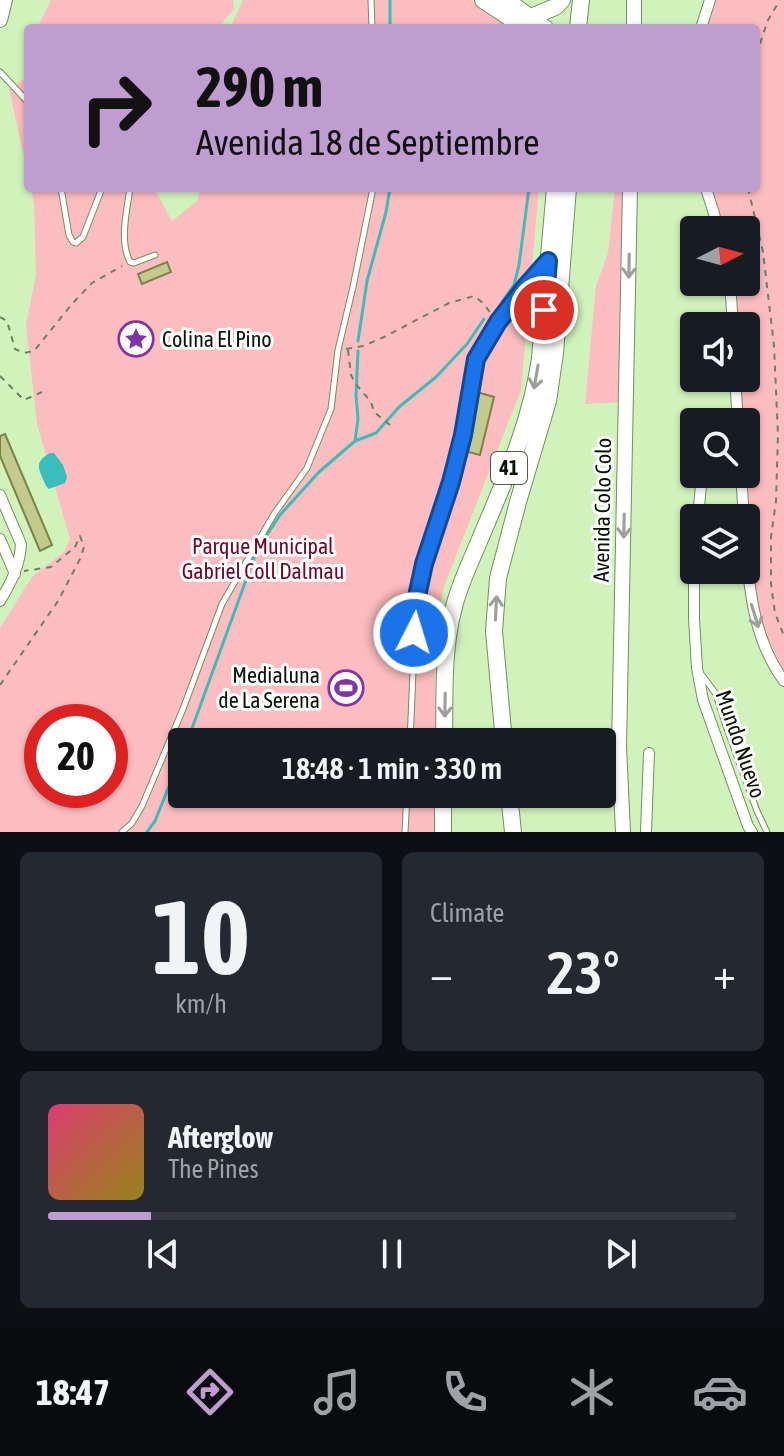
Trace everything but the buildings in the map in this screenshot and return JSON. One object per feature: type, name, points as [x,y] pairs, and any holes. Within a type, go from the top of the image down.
[{"type":"main road","points":[[483,0],[528,22]]},
{"type":"main road","points":[[506,0],[528,22]]},
{"type":"main road","points":[[528,22],[562,0]]},
{"type":"main road","name":"41","points":[[444,728],[446,658],[451,618],[530,407],[540,358],[555,192]]},
{"type":"main road","name":"41","points":[[503,728],[494,631],[498,578],[550,387],[568,192]]},
{"type":"main road","points":[[443,808],[443,832]]},
{"type":"main road","points":[[510,808],[513,832]]},
{"type":"street","points":[[0,20],[5,0]]},
{"type":"street","points":[[634,0],[634,24]]},
{"type":"street","points":[[702,24],[710,0]]},
{"type":"street","name":"Avenida Colo Colo","points":[[623,832],[619,747],[630,192]]},
{"type":"street","points":[[707,192],[715,216]]},
{"type":"street","points":[[0,495],[21,544],[15,574],[0,601]]},
{"type":"street","points":[[0,539],[4,559],[15,574]]},
{"type":"street","points":[[4,559],[20,553],[21,549]]},
{"type":"street","name":"Mundo Nuevo","points":[[694,584],[697,668],[708,714],[752,832]]},
{"type":"street","points":[[750,584],[752,607],[776,670],[784,681]]},
{"type":"street","points":[[646,832],[649,753]]},
{"type":"lane","points":[[371,0],[372,24]]},
{"type":"lane","points":[[0,72],[24,98]]},
{"type":"lane","points":[[62,192],[69,235],[76,243],[83,237],[100,192]]},
{"type":"lane","points":[[130,192],[125,247],[130,262],[155,255]]},
{"type":"lane","points":[[122,832],[132,823],[142,806],[183,709],[222,604],[274,514],[307,468],[331,409],[338,350],[372,192]]},
{"type":"lane","points":[[411,728],[416,601],[463,435],[476,359],[498,322],[548,261]]},
{"type":"lane","name":"Mundo Nuevo","points":[[697,668],[716,694],[767,832]]},
{"type":"lane","points":[[405,832],[406,808]]},
{"type":"path","points":[[760,43],[768,20],[780,0]]},
{"type":"path","points":[[749,192],[763,252],[774,346],[778,435],[771,584],[775,613],[784,636]]},
{"type":"path","points":[[0,317],[7,321],[15,349],[24,353],[34,351],[92,283],[130,262]]},
{"type":"path","points":[[338,350],[363,346],[449,303],[474,296],[498,322]]},
{"type":"path","points":[[348,348],[355,383],[371,402],[374,412],[390,425]]},
{"type":"path","points":[[0,376],[24,400],[42,392]]},
{"type":"path","points":[[0,685],[65,587],[84,547],[80,536],[75,547],[51,567],[15,574]]},
{"type":"green space","points":[[51,0],[233,0],[234,9],[221,24],[39,24]]},
{"type":"green space","points":[[243,0],[471,0],[507,24],[232,24]]},
{"type":"green space","points":[[716,0],[784,0],[784,672],[757,606],[760,504],[749,504],[748,488],[760,488],[760,408],[742,408],[741,392],[760,392],[760,312],[737,312],[736,296],[760,296],[760,216],[720,216],[712,192],[760,192],[760,24],[708,24]]},
{"type":"green space","points":[[24,79],[24,156],[9,89]]},
{"type":"green space","name":"Parque Municipal Gabriel Coll Dalmau","points":[[32,192],[156,192],[172,221],[197,201],[200,192],[539,192],[521,390],[443,589],[435,655],[435,728],[168,728],[168,808],[435,808],[434,832],[0,832],[0,628],[32,577],[64,552],[70,539],[37,424],[26,325],[36,275]]},
{"type":"green space","points":[[615,192],[624,192],[621,402],[585,404],[596,286],[608,253]]},
{"type":"water","points":[[54,453],[63,465],[67,477],[65,483],[49,489],[39,464]]},
{"type":"waterway","points":[[390,0],[390,24]]},
{"type":"waterway","points":[[358,341],[367,281],[389,192]]},
{"type":"waterway","points":[[502,302],[514,285],[519,265],[528,192]]},
{"type":"waterway","points":[[192,728],[257,550],[280,515],[319,472],[355,441],[376,433],[399,407],[436,377],[467,344],[484,319]]},
{"type":"waterway","points":[[355,441],[358,351]]},
{"type":"waterway","points":[[147,832],[168,789]]},
{"type":"place","name":"Colina El Pino","points":[[136,339]]},
{"type":"place","name":"Medialuna de La Serena","points":[[346,688]]},
{"type":"route","points":[[414,633],[416,601],[424,564],[463,435],[476,359],[498,322],[548,261],[544,310]]}]
